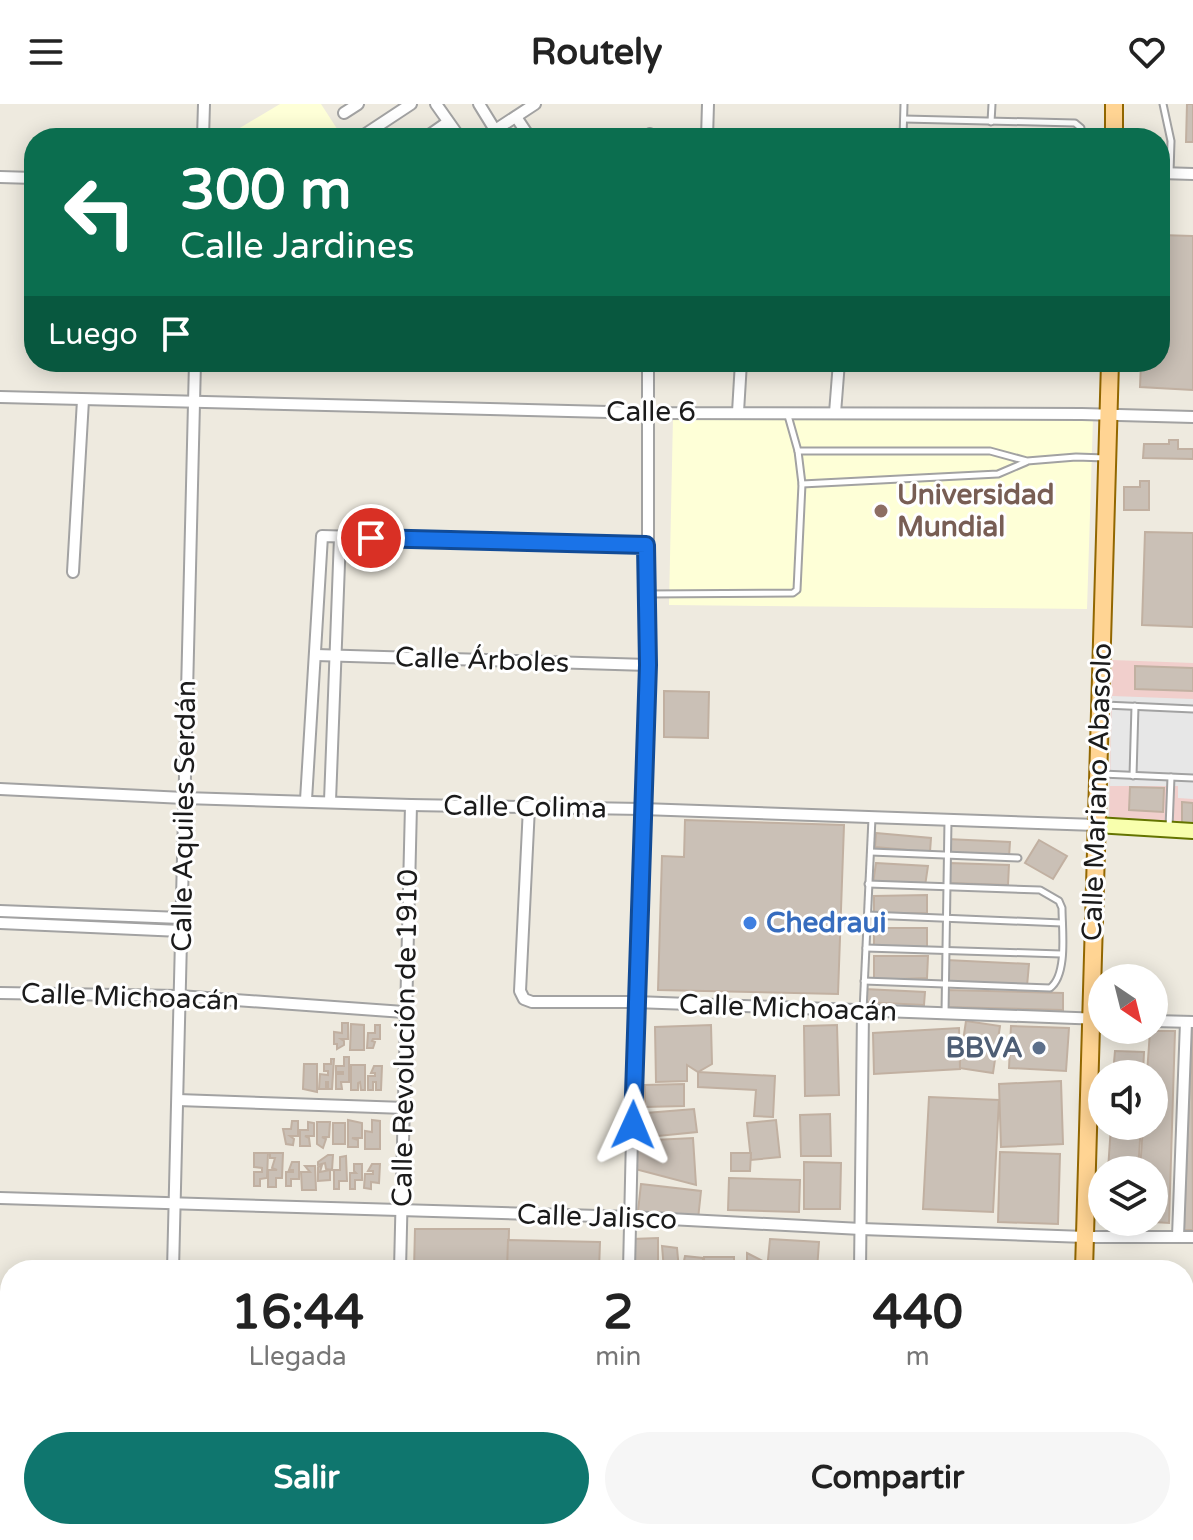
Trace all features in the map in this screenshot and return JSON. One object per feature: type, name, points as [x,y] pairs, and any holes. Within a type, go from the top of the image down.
[{"type":"main road","points":[[1114,104],[1114,128]]},
{"type":"main road","name":"Calle Mariano Abasolo","points":[[1096,964],[1096,825],[1110,372]]},
{"type":"main road","name":"Calle Mariano Abasolo","points":[[1084,1260],[1095,1044]]},
{"type":"street","points":[[203,128],[204,104]]},
{"type":"street","points":[[344,113],[358,104]]},
{"type":"street","points":[[375,128],[411,104]]},
{"type":"street","points":[[436,104],[452,128]]},
{"type":"street","points":[[479,104],[494,128]]},
{"type":"street","points":[[498,128],[535,104]]},
{"type":"street","points":[[707,128],[708,104]]},
{"type":"street","points":[[516,117],[523,128]]},
{"type":"street","points":[[439,128],[448,122]]},
{"type":"street","points":[[1170,173],[1193,174]]},
{"type":"street","points":[[0,177],[24,178]]},
{"type":"street","name":"Calle Aquiles Serdán","points":[[173,1260],[195,372]]},
{"type":"street","points":[[629,1260],[635,1002],[648,665],[648,372]]},
{"type":"street","points":[[738,412],[740,372]]},
{"type":"street","points":[[835,413],[838,372]]},
{"type":"street","name":"Calle 6","points":[[0,397],[648,413],[1193,417]]},
{"type":"street","points":[[73,572],[83,400]]},
{"type":"street","points":[[306,800],[322,536],[646,545]]},
{"type":"street","points":[[330,801],[338,655],[340,537]]},
{"type":"street","name":"Calle Árboles","points":[[316,655],[648,665]]},
{"type":"street","name":"Calle Colima","points":[[0,789],[184,798],[872,817],[1193,831]]},
{"type":"street","name":"Calle Revolución de 1910","points":[[400,1260],[411,805]]},
{"type":"street","name":"Calle Michoacán","points":[[529,807],[520,991],[524,999],[532,1002],[635,1002],[1088,1019]]},
{"type":"street","points":[[0,911],[181,918]]},
{"type":"street","points":[[41,925],[42,913]]},
{"type":"street","points":[[89,927],[90,915]]},
{"type":"street","points":[[0,923],[181,931]]},
{"type":"street","name":"Calle Michoacán","points":[[0,993],[179,996],[404,1012]]},
{"type":"street","points":[[860,1260],[863,1011]]},
{"type":"street","points":[[1168,1021],[1189,1022],[1178,1236]]},
{"type":"street","points":[[178,1100],[405,1108]]},
{"type":"street","name":"Calle Jalisco","points":[[0,1198],[631,1217],[1085,1237],[1193,1237]]},
{"type":"lane","points":[[904,104],[904,128]]},
{"type":"lane","points":[[991,122],[992,104]]},
{"type":"lane","points":[[1163,104],[1168,128]]},
{"type":"lane","points":[[904,119],[1079,124],[1079,128]]},
{"type":"lane","points":[[647,594],[793,593],[799,585],[802,484],[798,451],[787,412]]},
{"type":"lane","points":[[798,451],[990,451],[1027,461]]},
{"type":"lane","points":[[802,484],[998,474],[1027,461],[1107,458]]},
{"type":"lane","points":[[1100,704],[1193,709]]},
{"type":"lane","points":[[1133,776],[1135,706]]},
{"type":"lane","points":[[1098,774],[1193,778]]},
{"type":"lane","points":[[1168,830],[1171,777]]},
{"type":"lane","points":[[863,1011],[872,817]]},
{"type":"lane","points":[[945,1014],[948,820]]},
{"type":"lane","points":[[871,852],[1018,858]]},
{"type":"lane","points":[[864,981],[1050,988],[1060,977],[1061,954],[1059,901],[1040,890],[868,884]]},
{"type":"lane","points":[[868,915],[1062,923]]},
{"type":"lane","points":[[866,948],[1061,954]]},
{"type":"shaded area","points":[[280,104],[321,104],[337,128],[240,128]]},
{"type":"shaded area","name":"Universidad Mundial","points":[[673,417],[1093,417],[1087,609],[669,605]]},
{"type":"shaded area","points":[[1112,660],[1193,663],[1193,823],[1109,821]]},
{"type":"shaded area","points":[[1112,696],[1193,699],[1193,799],[1178,798],[1178,786],[1110,786]]},
{"type":"building","points":[[1187,104],[1193,104],[1193,142],[1186,142]]},
{"type":"building","points":[[1170,235],[1193,236],[1193,390],[1140,387],[1141,372],[1170,372]]},
{"type":"building","points":[[1169,440],[1178,440],[1178,449],[1193,449],[1193,459],[1143,458],[1144,444],[1169,444]]},
{"type":"building","points":[[1140,481],[1149,481],[1149,510],[1124,510],[1124,487],[1140,487]]},
{"type":"building","points":[[1145,532],[1193,533],[1193,627],[1142,625]]},
{"type":"building","points":[[1135,666],[1193,668],[1193,691],[1135,689]]},
{"type":"building","points":[[664,691],[709,692],[708,738],[664,737]]},
{"type":"building","points":[[1130,787],[1164,788],[1163,812],[1129,810]]},
{"type":"building","points":[[1182,802],[1193,803],[1193,823],[1182,823]]},
{"type":"building","name":"Chedraui","points":[[685,820],[844,825],[838,994],[658,990],[662,856],[684,857]]},
{"type":"building","points":[[876,833],[931,838],[930,852],[875,847]]},
{"type":"building","points":[[947,839],[1010,842],[1009,857],[947,854]]},
{"type":"building","points":[[1039,840],[1067,856],[1053,879],[1025,863]]},
{"type":"building","points":[[876,863],[928,866],[925,886],[873,883]]},
{"type":"building","points":[[950,863],[1009,865],[1008,885],[950,883]]},
{"type":"building","points":[[927,895],[927,913],[874,914],[874,896]]},
{"type":"building","points":[[874,928],[927,928],[927,947],[874,947]]},
{"type":"building","points":[[874,956],[928,956],[927,978],[874,980]]},
{"type":"building","points":[[946,960],[1029,964],[1027,986],[945,983]]},
{"type":"building","points":[[864,989],[925,992],[924,1005],[863,1002]]},
{"type":"building","points":[[946,990],[1063,993],[1063,1010],[945,1007]]},
{"type":"building","points":[[966,1021],[1000,1026],[993,1073],[959,1068]]},
{"type":"building","points":[[342,1023],[348,1023],[348,1039],[341,1039],[344,1045],[337,1049],[334,1032],[342,1033]]},
{"type":"building","points":[[351,1024],[364,1025],[364,1050],[350,1050]]},
{"type":"building","points":[[375,1025],[380,1025],[380,1039],[373,1039],[373,1048],[367,1048],[368,1033],[375,1033]]},
{"type":"building","points":[[711,1025],[712,1064],[698,1072],[687,1065],[687,1081],[656,1082],[655,1027]]},
{"type":"building","points":[[837,1025],[839,1095],[805,1096],[804,1026]]},
{"type":"building","name":"BBVA","points":[[1011,1026],[1069,1028],[1066,1071],[1009,1068]]},
{"type":"building","points":[[1192,1027],[1193,1230],[1184,1230]]},
{"type":"building","points":[[959,1028],[960,1069],[874,1074],[873,1033]]},
{"type":"building","points":[[1168,1031],[1175,1031],[1169,1223],[1168,1156],[1141,1156],[1142,1140],[1168,1140],[1168,1060],[1148,1060],[1149,1044],[1168,1044]]},
{"type":"building","points":[[1115,1051],[1144,1052],[1144,1060],[1114,1060]]},
{"type":"building","points":[[344,1057],[349,1057],[349,1082],[341,1082],[342,1089],[336,1089],[336,1074],[343,1072],[336,1072],[336,1066],[344,1066]]},
{"type":"building","points":[[331,1059],[334,1059],[332,1089],[328,1089],[326,1082],[326,1089],[319,1089],[320,1074],[328,1075],[324,1064],[331,1064]]},
{"type":"building","points":[[304,1064],[317,1064],[317,1092],[303,1089]]},
{"type":"building","points":[[351,1065],[365,1065],[365,1090],[361,1090],[360,1082],[358,1090],[351,1090]]},
{"type":"building","points":[[374,1066],[382,1066],[381,1090],[376,1090],[376,1082],[373,1082],[373,1090],[368,1090],[368,1076],[375,1076],[371,1073]]},
{"type":"building","points":[[698,1072],[775,1076],[773,1117],[754,1116],[756,1090],[698,1087]]},
{"type":"building","points":[[1061,1081],[1063,1144],[1001,1147],[999,1084]]},
{"type":"building","points":[[684,1084],[684,1106],[645,1107],[645,1085]]},
{"type":"building","points":[[929,1097],[999,1100],[993,1212],[923,1209]]},
{"type":"building","points":[[694,1109],[697,1132],[648,1137],[646,1113]]},
{"type":"building","points":[[830,1114],[831,1156],[801,1156],[800,1115]]},
{"type":"building","points":[[348,1120],[362,1123],[362,1138],[352,1138],[358,1140],[358,1147],[348,1147]]},
{"type":"building","points":[[372,1120],[380,1121],[380,1149],[365,1149],[365,1131],[372,1132]]},
{"type":"building","points":[[776,1120],[780,1157],[751,1160],[747,1123]]},
{"type":"building","points":[[292,1121],[298,1121],[298,1136],[290,1136],[294,1139],[293,1145],[286,1144],[283,1129],[291,1129]]},
{"type":"building","points":[[308,1122],[314,1123],[314,1136],[305,1136],[309,1138],[310,1146],[300,1146],[300,1130],[308,1130]]},
{"type":"building","points":[[317,1122],[330,1122],[329,1137],[322,1137],[326,1139],[323,1148],[317,1144]]},
{"type":"building","points":[[333,1123],[345,1123],[345,1144],[333,1144]]},
{"type":"building","points":[[693,1138],[696,1185],[635,1169],[634,1141]]},
{"type":"building","points":[[1110,1140],[1140,1140],[1139,1156],[1109,1156]]},
{"type":"building","points":[[1000,1152],[1060,1154],[1058,1224],[998,1222]]},
{"type":"building","points":[[254,1153],[268,1153],[267,1178],[260,1179],[260,1186],[254,1186],[254,1172],[262,1172],[262,1168],[254,1167]]},
{"type":"building","points":[[270,1153],[283,1153],[282,1178],[276,1178],[276,1187],[268,1187],[268,1170],[277,1170],[272,1168],[275,1158],[270,1158]]},
{"type":"building","points":[[731,1153],[751,1153],[750,1171],[731,1171]]},
{"type":"building","points":[[328,1155],[333,1155],[332,1170],[326,1169],[325,1163],[318,1165]]},
{"type":"building","points":[[346,1156],[347,1181],[339,1181],[339,1189],[334,1189],[334,1170],[340,1170],[340,1157]]},
{"type":"building","points":[[292,1162],[299,1162],[299,1179],[291,1179],[291,1186],[286,1186],[286,1172],[293,1172],[289,1170]]},
{"type":"building","points":[[804,1162],[841,1163],[840,1209],[804,1209]]},
{"type":"building","points":[[354,1164],[362,1164],[362,1180],[355,1180],[355,1189],[350,1189],[350,1173],[356,1173]]},
{"type":"building","points":[[372,1164],[380,1164],[379,1183],[371,1182],[371,1189],[364,1188],[365,1174],[373,1174],[373,1171],[368,1171]]},
{"type":"building","points":[[322,1165],[320,1172],[330,1170],[330,1180],[318,1181],[318,1167]]},
{"type":"building","points":[[305,1166],[315,1166],[316,1190],[302,1190],[301,1172],[310,1172]]},
{"type":"building","points":[[729,1178],[800,1180],[799,1212],[728,1210]]},
{"type":"building","points":[[641,1184],[701,1191],[698,1219],[638,1211]]},
{"type":"building","points":[[415,1229],[509,1229],[508,1260],[414,1260]]},
{"type":"building","points":[[658,1238],[658,1260],[633,1260],[632,1239]]},
{"type":"building","points":[[770,1239],[819,1242],[818,1260],[768,1260]]},
{"type":"building","points":[[508,1240],[600,1242],[599,1260],[507,1260]]},
{"type":"building","points":[[662,1246],[677,1248],[678,1260],[663,1260]]},
{"type":"building","points":[[747,1253],[761,1260],[747,1260]]},
{"type":"building","points":[[685,1256],[703,1258],[703,1260],[684,1260]]},
{"type":"building","points":[[704,1257],[734,1257],[734,1260],[704,1260]]},
{"type":"place","name":"Universidad Mundial","points":[[881,511]]},
{"type":"place","name":"Chedraui","points":[[750,923]]},
{"type":"place","name":"BBVA","points":[[1039,1048]]},
{"type":"route","points":[[371,538],[646,545],[648,665],[633,1125]]}]
